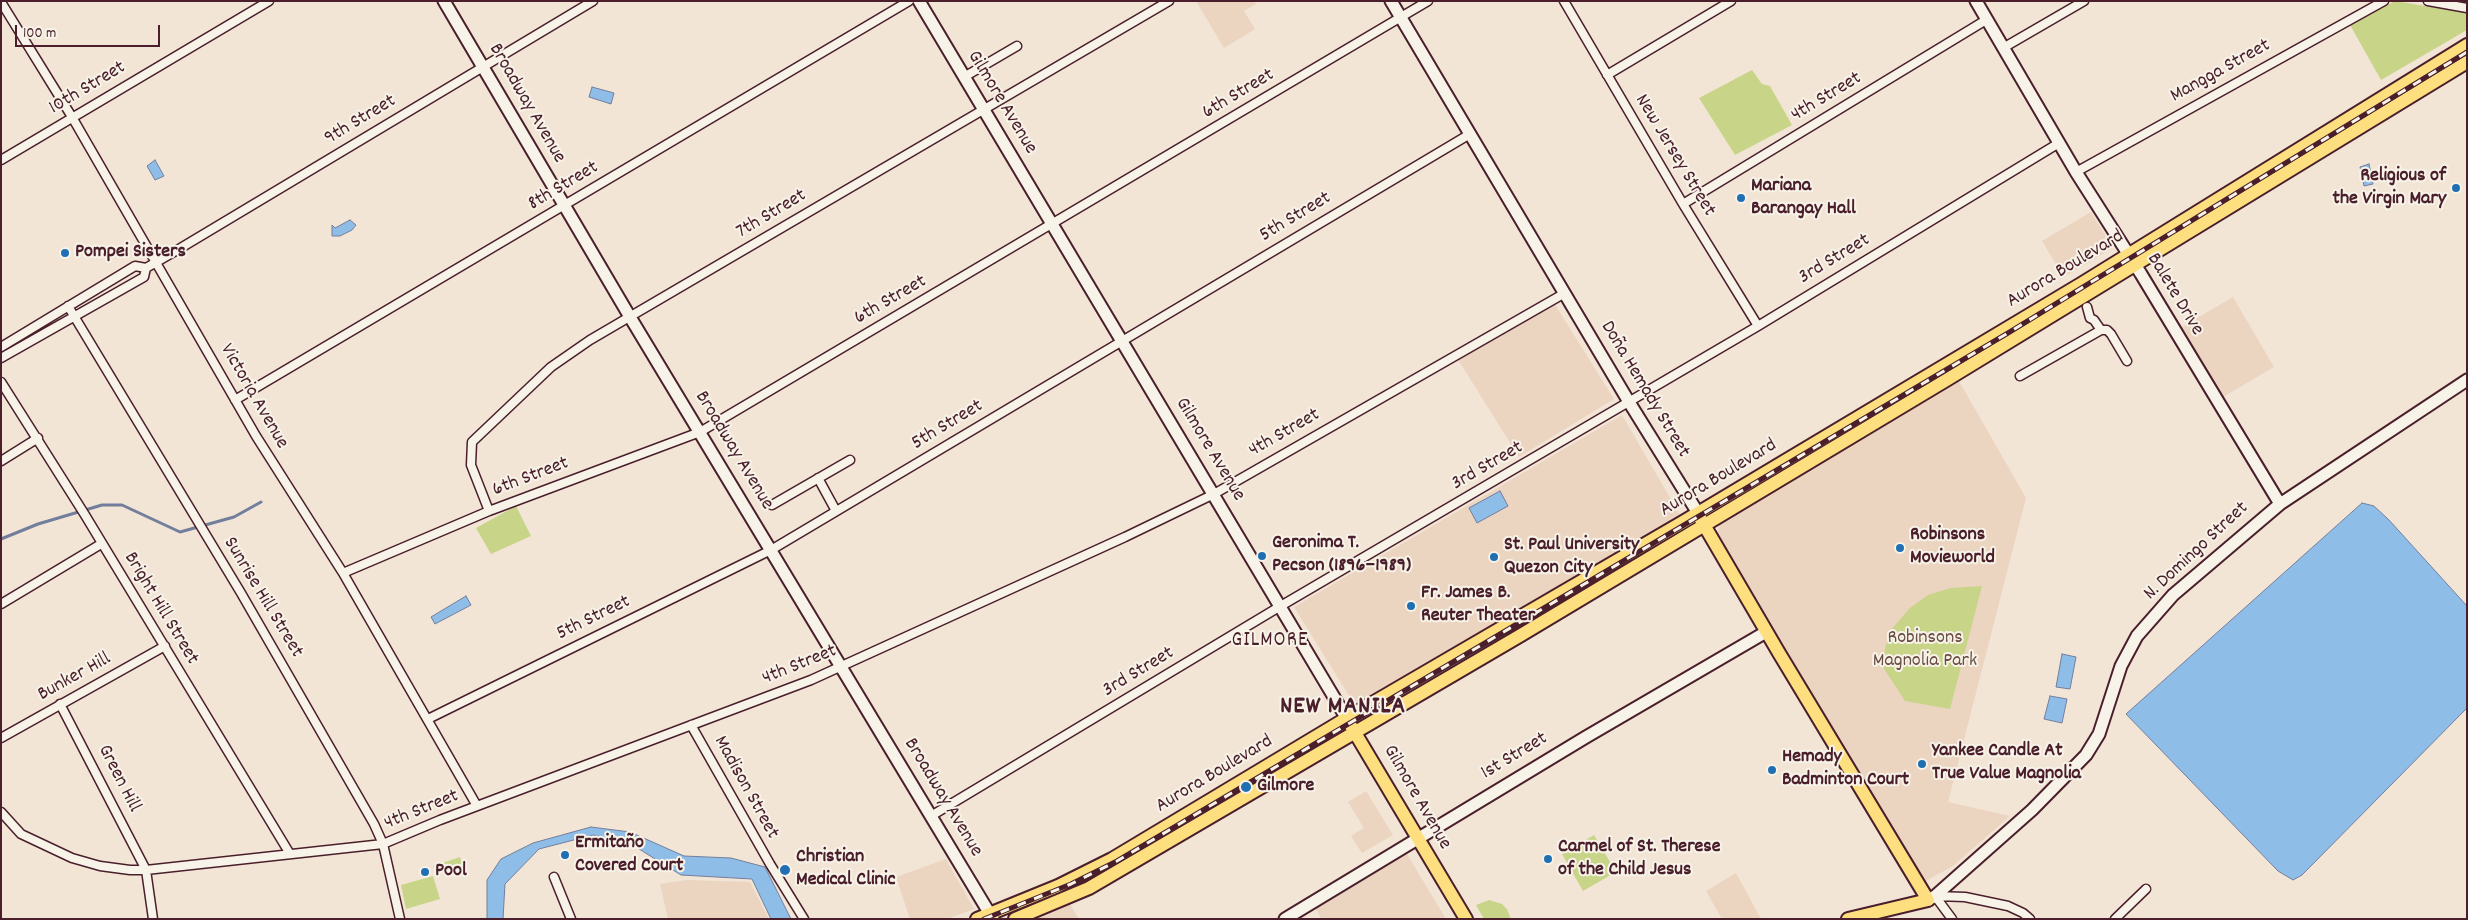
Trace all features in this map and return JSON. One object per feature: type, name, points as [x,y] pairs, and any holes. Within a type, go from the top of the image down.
[{"type":"main road","name":"Aurora Boulevard","points":[[977,919],[992,916],[1094,869],[1347,719],[2083,303],[2132,260],[2467,46]]},
{"type":"main road","name":"Aurora Boulevard","points":[[1014,919],[1089,888],[1355,732],[1701,519],[2132,260],[2467,62]]},
{"type":"main road","name":"Doña Hemady Street","points":[[1701,519],[1766,632],[1932,898]]},
{"type":"main road","name":"Gilmore Avenue","points":[[1347,719],[1466,919]]},
{"type":"main road","name":"N. Domingo Street","points":[[1848,919],[1932,898]]},
{"type":"street","name":"10th Street","points":[[1,160],[269,1]]},
{"type":"street","name":"Broadway Avenue","points":[[444,1],[630,317],[992,916]]},
{"type":"street","name":"9th Street","points":[[1,347],[135,266],[146,268],[593,1]]},
{"type":"street","name":"8th Street","points":[[235,400],[909,1]]},
{"type":"street","name":"Gilmore Avenue","points":[[919,1],[1347,719]]},
{"type":"street","name":"7th Street","points":[[489,512],[471,465],[472,442],[551,367],[590,340],[1169,1]]},
{"type":"street","name":"Doña Hemady Street","points":[[1391,1],[1629,402],[1701,519]]},
{"type":"street","name":"6th Street","points":[[343,573],[489,512],[700,432],[1428,1]]},
{"type":"street","name":"New Jersey Street","points":[[1564,1],[1683,204],[1758,326]]},
{"type":"street","points":[[1607,74],[1731,1]]},
{"type":"street","name":"Balete Drive","points":[[1976,1],[2076,172],[2132,260],[2280,504]]},
{"type":"street","points":[[2003,48],[2084,1]]},
{"type":"street","name":"Mangga Street","points":[[2076,172],[2384,1]]},
{"type":"street","points":[[2428,1],[2467,8]]},
{"type":"street","name":"Victoria Avenue","points":[[1,2],[72,117],[235,400],[343,573],[478,806]]},
{"type":"street","name":"4th Street","points":[[1683,204],[1986,20]]},
{"type":"street","points":[[964,77],[1018,46]]},
{"type":"street","name":"5th Street","points":[[428,719],[771,550],[1470,134]]},
{"type":"street","name":"3rd Street","points":[[932,816],[1279,607],[1758,326],[2059,143]]},
{"type":"street","name":"9th Street","points":[[1,358],[144,277],[146,268]]},
{"type":"street","name":"4th Street","points":[[1,812],[21,834],[72,858],[100,866],[146,870],[384,844],[478,806],[842,667],[1126,537],[1214,494],[1564,293]]},
{"type":"street","points":[[2083,303],[2095,315],[2094,320],[2101,330]]},
{"type":"street","name":"Sunrise Hill Street","points":[[68,306],[246,602],[384,844],[400,919]]},
{"type":"street","points":[[2020,376],[2101,330],[2107,330],[2111,334],[2127,362]]},
{"type":"street","name":"N. Domingo Street","points":[[1932,898],[2032,810],[2086,755],[2099,734],[2121,666],[2138,636],[2173,594],[2280,504],[2467,380]]},
{"type":"street","name":"Bright Hill Street","points":[[1,382],[38,438],[290,854]]},
{"type":"street","points":[[1,461],[38,438]]},
{"type":"street","points":[[772,505],[850,460]]},
{"type":"street","points":[[818,478],[836,511]]},
{"type":"street","points":[[1,604],[101,544]]},
{"type":"street","name":"1st Street","points":[[1284,919],[1417,838],[1766,632]]},
{"type":"street","name":"Bunker Hill","points":[[1,738],[165,646]]},
{"type":"street","name":"Green Hill","points":[[60,704],[146,870],[153,919]]},
{"type":"street","name":"Madison Street","points":[[691,725],[770,864],[804,919]]},
{"type":"street","points":[[554,877],[571,919]]},
{"type":"street","points":[[2115,919],[2146,890]]},
{"type":"street","points":[[1932,898],[1965,897],[2008,906],[2023,913],[2030,919]]},
{"type":"street","points":[[1932,898],[1952,919]]},
{"type":"shaded area","points":[[1196,1],[1254,1],[1256,4],[1244,11],[1255,29],[1224,48]]},
{"type":"shaded area","points":[[2091,212],[2113,248],[2064,277],[2042,241]]},
{"type":"shaded area","points":[[2233,297],[2274,367],[2223,397],[2182,327]]},
{"type":"shaded area","points":[[1554,303],[1614,399],[1519,457],[1457,358]]},
{"type":"shaded area","points":[[1959,381],[2026,498],[1948,802],[2010,816],[1953,866],[1924,882],[1717,536],[1720,523]]},
{"type":"shaded area","name":"St. Paul University Quezon City","points":[[1622,415],[1680,515],[1389,689],[1387,685],[1380,689],[1381,692],[1364,703],[1359,704],[1351,699],[1294,607]]},
{"type":"shaded area","points":[[1366,791],[1393,835],[1362,853],[1351,836],[1364,828],[1348,802]]},
{"type":"shaded area","points":[[1407,854],[1446,919],[1321,919],[1316,909]]},
{"type":"shaded area","points":[[946,859],[974,909],[947,919],[910,919],[896,877]]},
{"type":"shaded area","points":[[1736,873],[1761,919],[1722,919],[1706,891]]},
{"type":"shaded area","points":[[687,880],[750,882],[769,919],[668,919],[660,884]]},
{"type":"shaded area","points":[[1068,901],[1079,919],[1023,919]]},
{"type":"green space","points":[[2395,1],[2467,13],[2467,30],[2381,80],[2350,25]]},
{"type":"green space","points":[[1752,70],[1762,84],[1770,86],[1792,125],[1735,155],[1699,98]]},
{"type":"green space","points":[[516,506],[531,536],[491,554],[476,528]]},
{"type":"green space","name":"Robinsons Magnolia Park","points":[[1982,586],[1950,709],[1905,701],[1881,664],[1890,631],[1910,608],[1928,595],[1950,588]]},
{"type":"green space","points":[[1594,835],[1616,872],[1583,891],[1562,854]]},
{"type":"green space","points":[[460,857],[462,864],[436,872],[433,866]]},
{"type":"green space","points":[[433,876],[440,899],[406,909],[401,885]]},
{"type":"green space","points":[[1489,900],[1502,904],[1507,909],[1511,919],[1484,919],[1476,905]]},
{"type":"water","points":[[592,87],[614,93],[611,104],[589,97]]},
{"type":"water","points":[[155,160],[164,176],[155,180],[147,166]]},
{"type":"water","points":[[2369,164],[2373,184],[2364,186],[2360,167]]},
{"type":"water","points":[[350,220],[356,225],[352,230],[340,236],[332,236],[332,225],[335,228]]},
{"type":"water","points":[[1500,491],[1508,506],[1477,523],[1469,508]]},
{"type":"water","points":[[2362,503],[2374,506],[2389,520],[2467,606],[2467,708],[2302,875],[2293,880],[2278,871],[2126,714]]},
{"type":"water","points":[[466,596],[471,605],[435,624],[431,617]]},
{"type":"water","points":[[2062,654],[2076,657],[2070,689],[2056,687]]},
{"type":"water","points":[[2050,696],[2067,699],[2062,723],[2044,719]]},
{"type":"water","points":[[591,827],[630,832],[684,856],[731,858],[765,867],[791,919],[771,919],[752,879],[681,875],[631,844],[593,835],[539,849],[505,884],[503,919],[487,919],[487,880],[501,859],[533,843]]},
{"type":"waterway","points":[[1,539],[38,524],[102,505],[122,505],[180,532],[234,517],[261,502]]},
{"type":"railway","points":[[984,919],[1071,884],[1117,861],[2008,333],[2467,52]]},
{"type":"place","name":"Religious of the Virgin Mary","points":[[2456,188]]},
{"type":"place","name":"Mariana Barangay Hall","points":[[1741,198]]},
{"type":"place","name":"Pompei Sisters","points":[[65,253]]},
{"type":"place","name":"Robinsons Movieworld","points":[[1900,548]]},
{"type":"place","name":"Geronima T. Pecson (1896–1989)","points":[[1262,556]]},
{"type":"place","name":"St. Paul University Quezon City","points":[[1494,557]]},
{"type":"place","name":"Fr. James B. Reuter Theater","points":[[1411,606]]},
{"type":"place","name":"Yankee Candle At True Value Magnolia","points":[[1922,764]]},
{"type":"place","name":"Hemady Badminton Court","points":[[1772,770]]},
{"type":"place","name":"Gilmore","points":[[1246,787]]},
{"type":"place","name":"Ermitaño Covered Court","points":[[565,855]]},
{"type":"place","name":"Carmel of St. Therese of the Child Jesus","points":[[1548,859]]},
{"type":"place","name":"Christian Medical Clinic","points":[[785,870]]},
{"type":"place","name":"Pool","points":[[425,872]]},
{"type":"district","name":"GILMORE","points":[[1270,642]]},
{"type":"district","name":"NEW MANILA","points":[[1343,709]]}]
